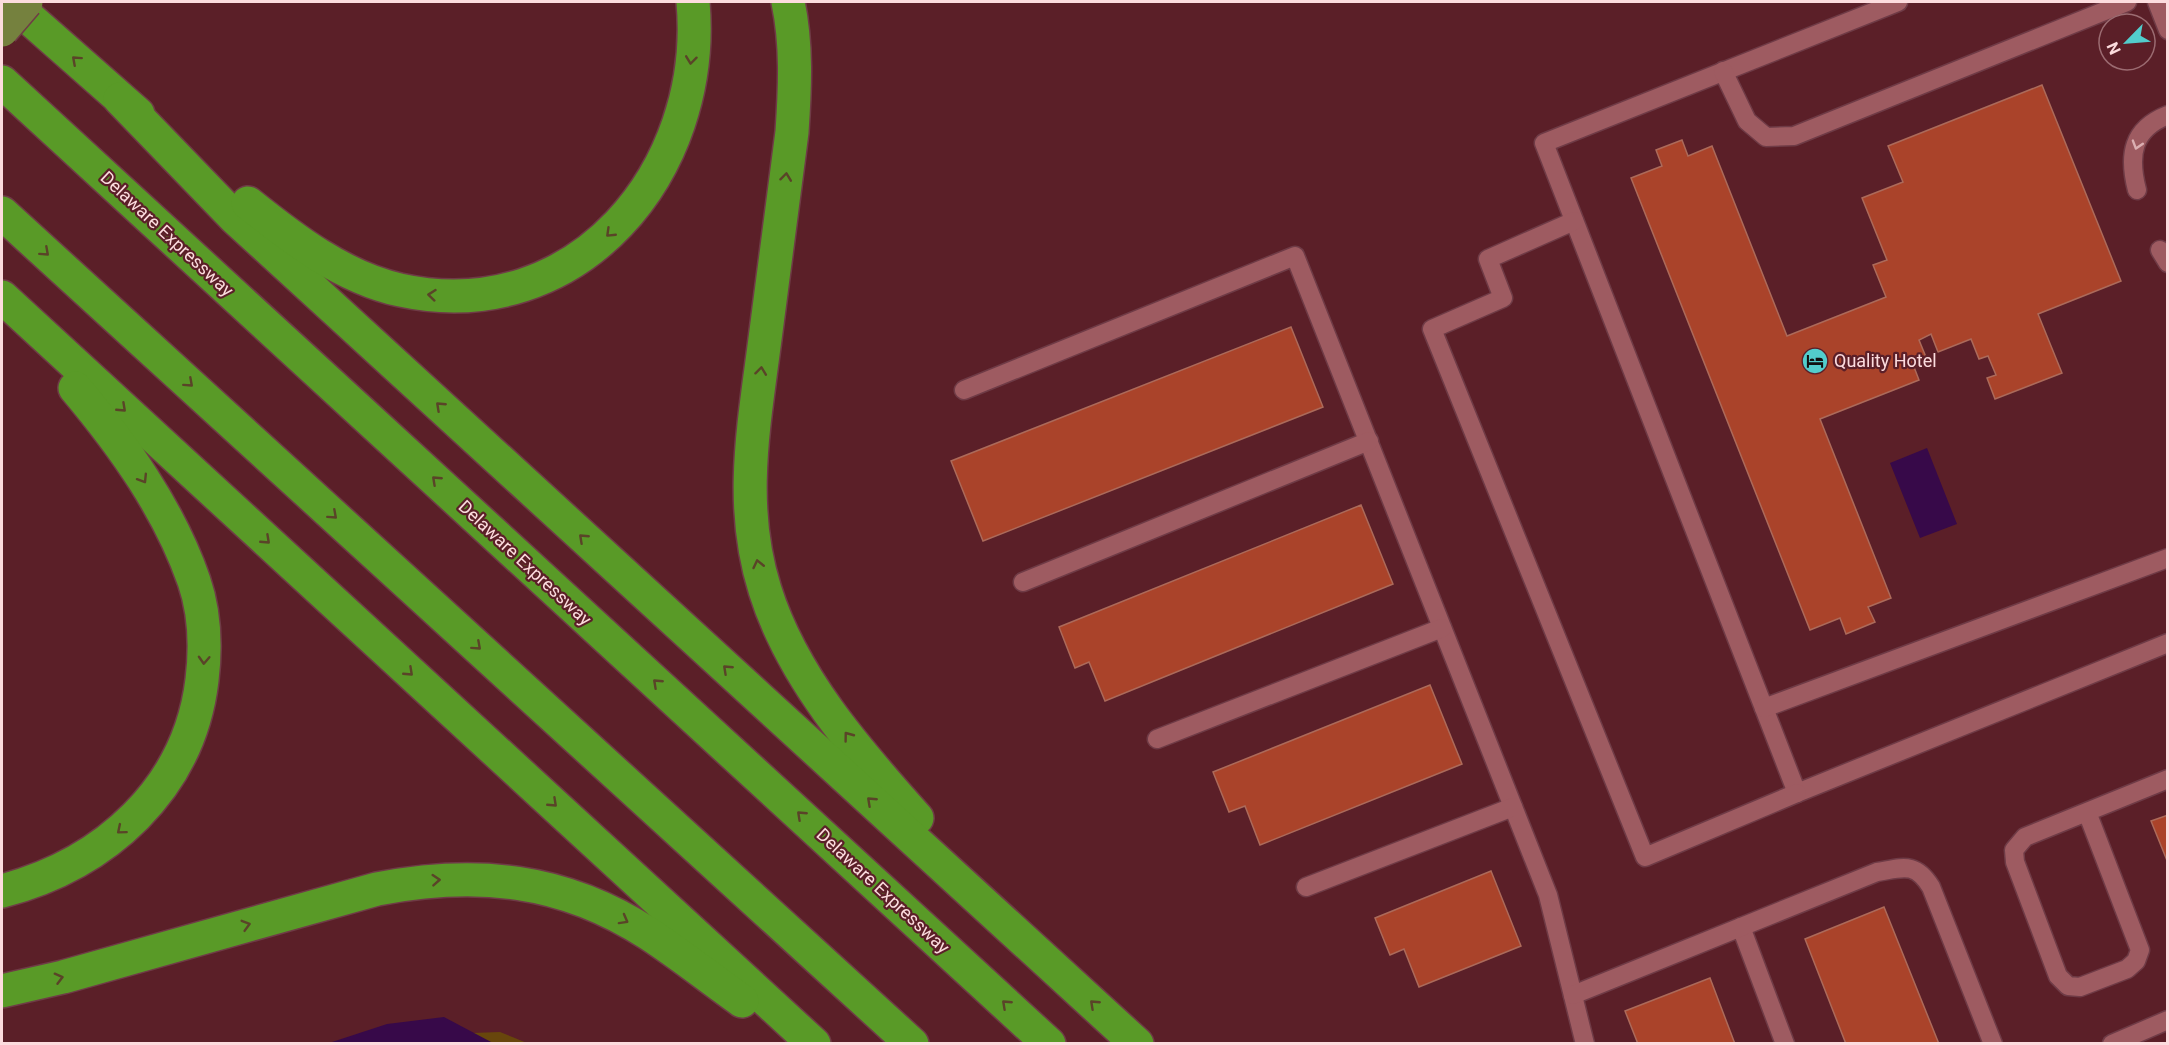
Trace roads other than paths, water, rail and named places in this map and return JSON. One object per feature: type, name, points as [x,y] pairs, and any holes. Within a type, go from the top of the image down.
[{"type":"highway","points":[[11,2],[120,99],[250,205],[316,255],[371,282],[398,290],[464,297],[490,294],[555,272],[591,250],[622,221],[649,187],[670,143],[685,95],[693,39],[693,2]]},
{"type":"highway","points":[[788,2],[795,67],[792,132],[750,472],[749,501],[752,535],[760,572],[780,628],[817,693],[886,784],[1023,939]]},
{"type":"highway","name":"Delaware Expressway","points":[[2,82],[1049,1044]]},
{"type":"highway","points":[[120,99],[244,226],[1137,1044]]},
{"type":"highway","points":[[2,213],[912,1044]]},
{"type":"highway","points":[[2,297],[814,1044]]},
{"type":"highway","points":[[2,302],[107,426],[149,489],[184,555],[194,582],[203,625],[205,662],[201,692],[184,748],[170,774],[138,816],[118,833],[73,863],[20,886],[2,891]]},
{"type":"highway","points":[[2,990],[63,977],[377,890],[427,880],[476,879],[543,888],[602,908],[649,934],[804,1044]]},
{"type":"main road","points":[[2,30],[26,2]]},
{"type":"lane","points":[[1797,793],[1544,143],[1898,2]]},
{"type":"lane","points":[[1723,71],[1746,121],[1766,137],[1794,136],[2127,2]]},
{"type":"lane","points":[[2157,2],[2168,30]]},
{"type":"lane","points":[[2137,189],[2133,170],[2133,153],[2140,133],[2147,125],[2168,115]]},
{"type":"lane","points":[[1574,221],[1488,259],[1503,298],[1432,329],[1645,857],[2168,643]]},
{"type":"lane","points":[[964,390],[1295,256],[1548,895],[1586,1044]]},
{"type":"lane","points":[[1023,582],[1369,441]]},
{"type":"lane","points":[[1764,708],[2168,558]]},
{"type":"lane","points":[[1157,739],[1443,628]]},
{"type":"lane","points":[[2087,812],[2140,950],[2136,961],[2127,969],[2080,987],[2068,986],[2058,976],[2015,862],[2014,850],[2025,837],[2168,779]]},
{"type":"lane","points":[[1306,888],[1513,807]]},
{"type":"lane","points":[[1573,994],[1877,872],[1906,867],[1923,874],[1930,887],[1993,1044]]},
{"type":"lane","points":[[1741,927],[1785,1044]]},
{"type":"lane","points":[[2112,1044],[2168,1020]]},
{"type":"place","name":"Quality Hotel","points":[[1815,361]]}]
